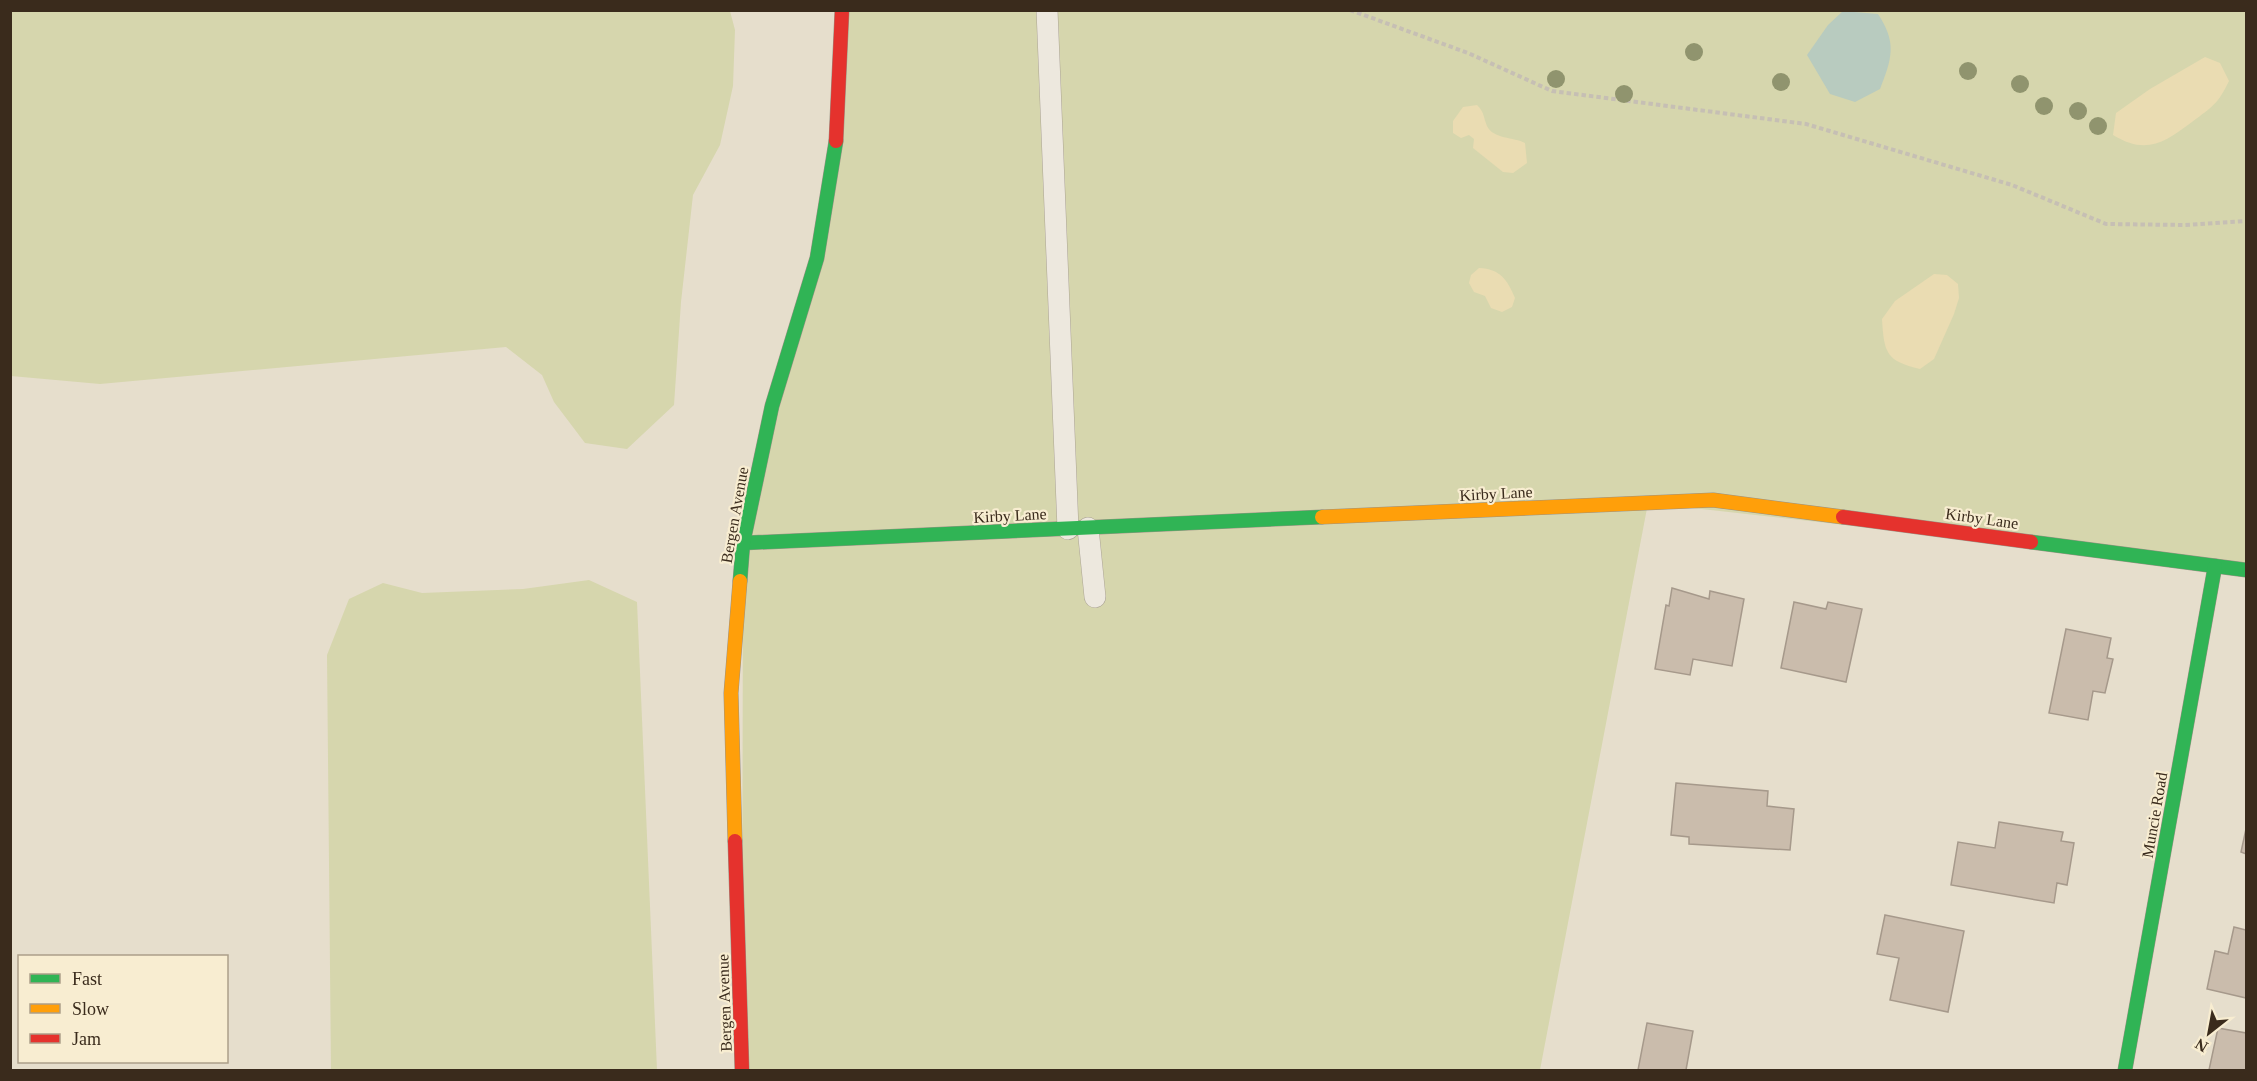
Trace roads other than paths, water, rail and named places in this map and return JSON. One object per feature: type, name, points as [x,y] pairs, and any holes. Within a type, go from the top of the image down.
[{"type":"street","name":"Bergen Avenue","points":[[742,1071],[731,693],[743,543],[772,406],[818,258],[839,125],[842,10]]},
{"type":"street","name":"Kirby Lane","points":[[743,543],[1713,500],[2247,570]]},
{"type":"street","name":"Muncie Road","points":[[2125,1071],[2215,566]]},
{"type":"lane","points":[[1047,10],[1078,528],[1095,597]]}]
